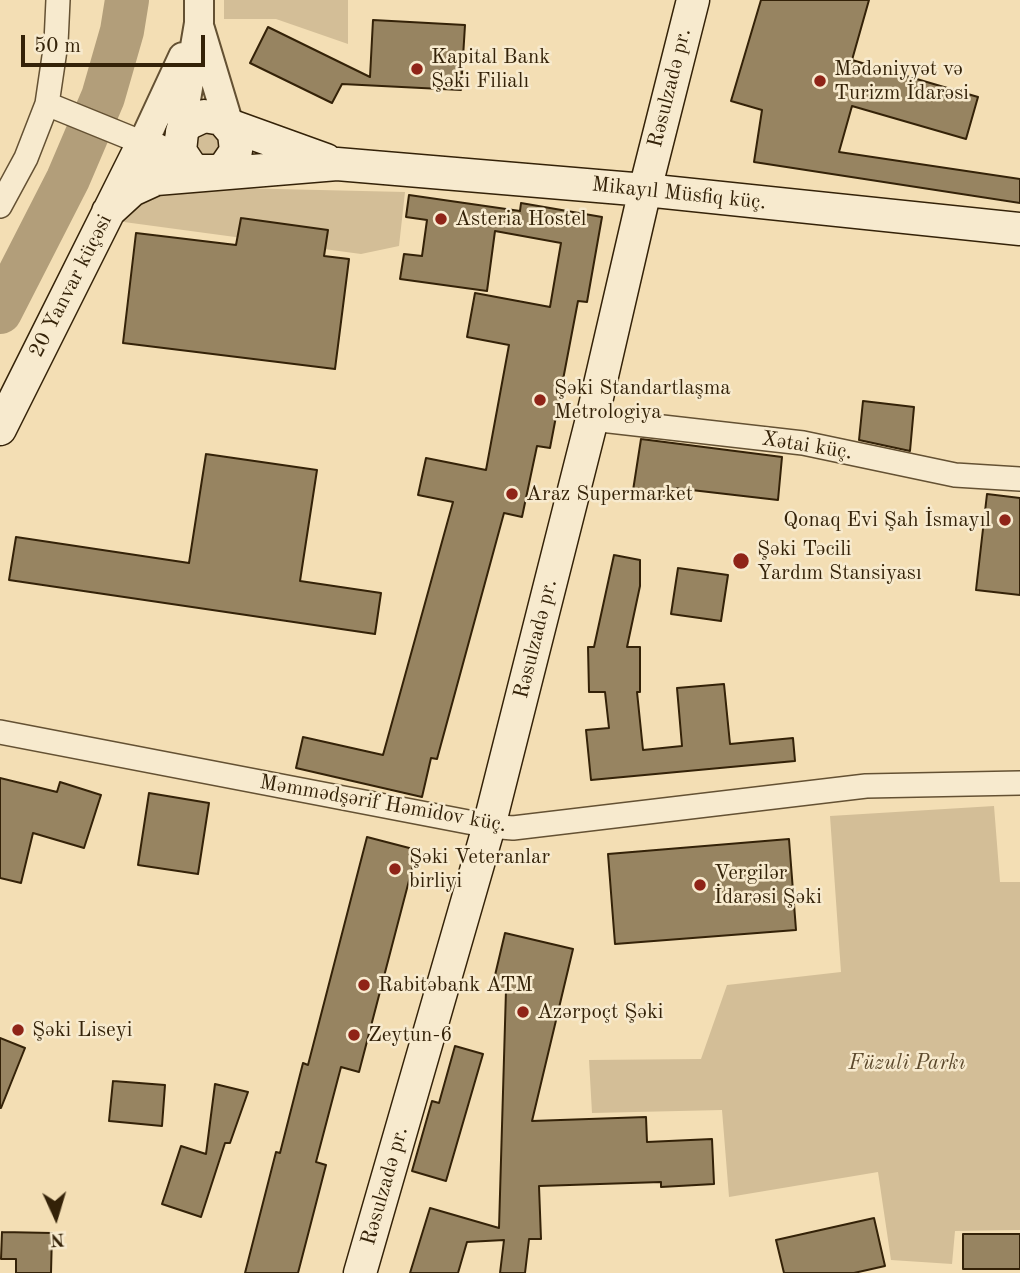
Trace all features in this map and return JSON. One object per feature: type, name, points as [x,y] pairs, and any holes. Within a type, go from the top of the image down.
[{"type":"main road","name":"Rəsulzadə pr.","points":[[360,1273],[489,826],[592,419],[645,190],[693,0]]},
{"type":"main road","points":[[134,139],[185,128],[213,116],[229,125],[337,164]]},
{"type":"main road","points":[[134,139],[203,172],[225,167],[236,151],[237,142],[229,125]]},
{"type":"main road","points":[[185,128],[184,159],[203,172]]},
{"type":"main road","name":"20 Yanvar küçəsi","points":[[0,429],[108,212],[134,139]]},
{"type":"main road","name":"Mikayıl Müsfiq küç.","points":[[337,164],[645,190],[1020,229]]},
{"type":"main road","points":[[108,212],[141,184],[164,177],[337,164]]},
{"type":"street","points":[[0,206],[26,158],[47,103],[56,43],[58,0]]},
{"type":"street","points":[[47,103],[134,139],[199,11]]},
{"type":"street","points":[[199,11],[229,125]]},
{"type":"street","points":[[185,128],[199,11]]},
{"type":"street","name":"Xətai küç.","points":[[592,419],[803,443],[956,475],[1020,479]]},
{"type":"street","name":"Məmmədşərif Həmidov küç.","points":[[0,732],[489,826],[550,826],[866,786],[1020,783]]},
{"type":"green space","points":[[224,0],[348,0],[348,44],[276,19],[224,19]]},
{"type":"green space","points":[[203,130],[221,136],[221,155],[197,158],[193,139]]},
{"type":"green space","points":[[192,187],[405,192],[399,246],[361,254],[124,222],[132,206],[158,192]]},
{"type":"green space","name":"Füzuli Parkı","points":[[994,806],[1000,882],[1020,882],[1020,1230],[955,1231],[952,1264],[891,1260],[878,1172],[729,1197],[722,1110],[592,1113],[589,1060],[701,1059],[727,985],[841,972],[830,816]]},
{"type":"building","points":[[761,0],[869,0],[852,60],[978,97],[966,139],[852,106],[839,152],[1020,179],[1020,203],[754,162],[762,110],[731,101]]},
{"type":"building","points":[[373,20],[465,25],[461,90],[342,84],[332,103],[250,63],[268,27],[370,77]]},
{"type":"building","points":[[409,195],[520,211],[521,203],[602,217],[587,302],[578,301],[550,448],[537,446],[522,517],[504,513],[437,759],[431,758],[422,797],[296,768],[303,737],[383,755],[453,502],[418,495],[426,458],[486,470],[509,345],[467,337],[475,293],[550,307],[561,243],[495,231],[487,291],[400,279],[404,254],[422,256],[427,220],[406,217]]},
{"type":"building","points":[[241,218],[328,230],[324,256],[349,259],[335,369],[123,343],[136,233],[236,245]]},
{"type":"building","points":[[863,401],[914,407],[910,451],[859,440]]},
{"type":"building","points":[[641,439],[782,457],[778,500],[674,488],[673,497],[659,495],[658,501],[632,497]]},
{"type":"building","points":[[206,454],[317,470],[300,581],[381,593],[375,634],[9,580],[16,537],[189,563]]},
{"type":"building","points":[[987,494],[1020,498],[1020,595],[976,590]]},
{"type":"building","points":[[614,555],[640,560],[640,586],[627,647],[640,647],[640,692],[637,692],[643,750],[682,746],[677,688],[724,684],[730,744],[793,738],[795,761],[591,780],[586,730],[609,728],[605,692],[589,692],[588,647],[594,647]]},
{"type":"building","points":[[678,568],[728,575],[721,621],[671,614]]},
{"type":"building","points":[[0,778],[57,792],[60,782],[101,795],[84,848],[33,833],[21,883],[0,878]]},
{"type":"building","points":[[149,793],[209,803],[198,874],[138,865]]},
{"type":"building","points":[[367,837],[417,850],[359,1072],[341,1067],[316,1162],[326,1165],[298,1273],[245,1273],[276,1152],[280,1153],[303,1063],[308,1065]]},
{"type":"building","points":[[789,839],[796,930],[615,944],[608,854]]},
{"type":"building","points":[[505,933],[573,949],[532,1121],[646,1117],[647,1142],[712,1139],[714,1184],[661,1187],[661,1182],[539,1186],[541,1239],[529,1239],[525,1273],[500,1273],[504,1240],[467,1242],[458,1273],[410,1273],[430,1208],[499,1228],[506,990],[492,988]]},
{"type":"building","points":[[0,1038],[25,1048],[1,1108],[0,1108]]},
{"type":"building","points":[[455,1046],[483,1054],[446,1181],[412,1171],[432,1101],[439,1103]]},
{"type":"building","points":[[113,1081],[165,1085],[162,1126],[109,1121]]},
{"type":"building","points":[[215,1084],[248,1092],[230,1143],[225,1143],[201,1217],[162,1204],[181,1146],[206,1154]]},
{"type":"building","points":[[874,1218],[885,1266],[854,1273],[784,1273],[776,1240]]},
{"type":"building","points":[[2,1232],[52,1233],[51,1273],[16,1273],[16,1259],[1,1259]]},
{"type":"building","points":[[963,1234],[1020,1234],[1020,1269],[963,1269]]},
{"type":"waterway","points":[[0,312],[68,179],[103,97],[122,31],[127,0]]},
{"type":"place","name":"Kapital Bank Şəki Filialı","points":[[417,69]]},
{"type":"place","name":"Mədəniyyət və Turizm İdarəsi","points":[[820,81]]},
{"type":"place","name":"Asteria Hostel","points":[[441,219]]},
{"type":"place","name":"Şəki Standartlaşma Metrologiya","points":[[540,400]]},
{"type":"place","name":"Araz Supermarket","points":[[512,494]]},
{"type":"place","name":"Qonaq Evi Şah İsmayıl","points":[[1005,520]]},
{"type":"place","name":"Şəki Təcili Yardım Stansiyası","points":[[741,561]]},
{"type":"place","name":"Şəki Veteranlar birliyi","points":[[395,869]]},
{"type":"place","name":"Vergilər İdarəsi Şəki","points":[[700,885]]},
{"type":"place","name":"Rabitəbank ATM","points":[[364,985]]},
{"type":"place","name":"Azərpoçt Şəki","points":[[523,1012]]},
{"type":"place","name":"Şəki Liseyi","points":[[18,1030]]},
{"type":"place","name":"Zeytun-6","points":[[354,1035]]}]
